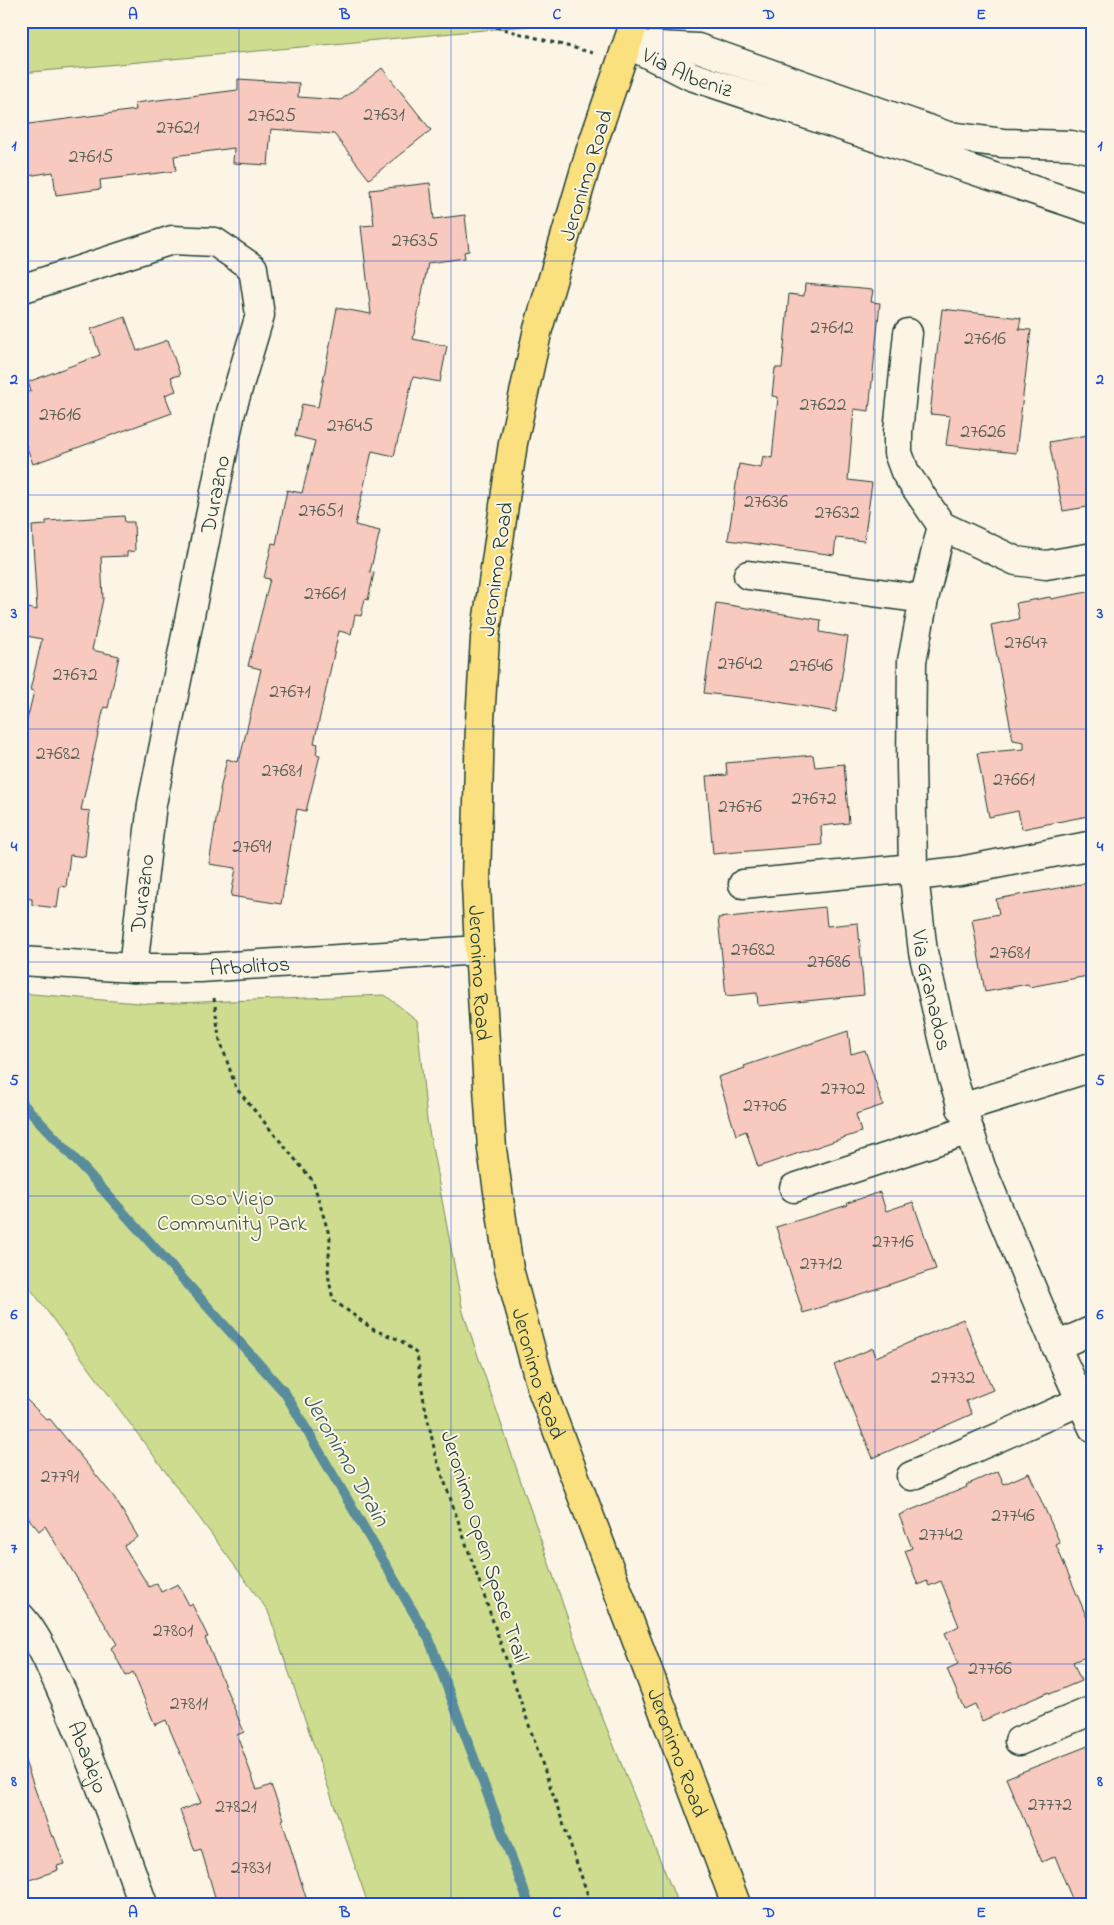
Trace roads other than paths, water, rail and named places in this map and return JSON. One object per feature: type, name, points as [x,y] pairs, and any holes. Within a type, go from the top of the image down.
[{"type":"main road","name":"Jeronimo Road","points":[[628,42],[591,149],[538,329],[513,443],[485,638],[480,721],[476,884],[479,950],[492,1149],[509,1269],[531,1351],[541,1387],[736,1904]]},
{"type":"street","name":"Via Albeniz","points":[[628,42],[698,48],[948,136],[1003,143],[1071,145],[1093,150]]},
{"type":"street","name":"Via Albeniz","points":[[628,42],[691,76],[1093,210]]},
{"type":"street","name":"Durazno","points":[[21,289],[172,240],[214,242],[253,268],[260,315],[231,412],[154,794],[133,968]]},
{"type":"street","points":[[908,333],[898,432],[898,453],[906,472],[942,526],[1016,561],[1046,565],[1093,556]]},
{"type":"street","name":"Via Granados","points":[[942,526],[924,599],[912,661],[911,764],[914,872],[923,952],[952,1076],[985,1176],[1056,1346],[1093,1428]]},
{"type":"street","points":[[748,574],[924,599]]},
{"type":"street","points":[[743,884],[914,872],[960,871],[1093,845]]},
{"type":"street","name":"Arbolitos","points":[[21,962],[133,968],[211,968],[479,950]]},
{"type":"street","points":[[794,1188],[1093,1067]]},
{"type":"street","points":[[1056,1346],[1093,1330]]},
{"type":"street","points":[[911,1476],[1081,1401]]},
{"type":"street","name":"Abadejo","points":[[21,1617],[32,1630],[76,1722],[97,1774],[143,1904]]},
{"type":"street","points":[[1019,1741],[1093,1710]]},
{"type":"waterway","name":"Jeronimo Drain","points":[[21,1102],[88,1173],[285,1393],[429,1639],[529,1904]]},
{"type":"park label","name":"Oso Viejo Community Park","points":[[232,1210]]}]
